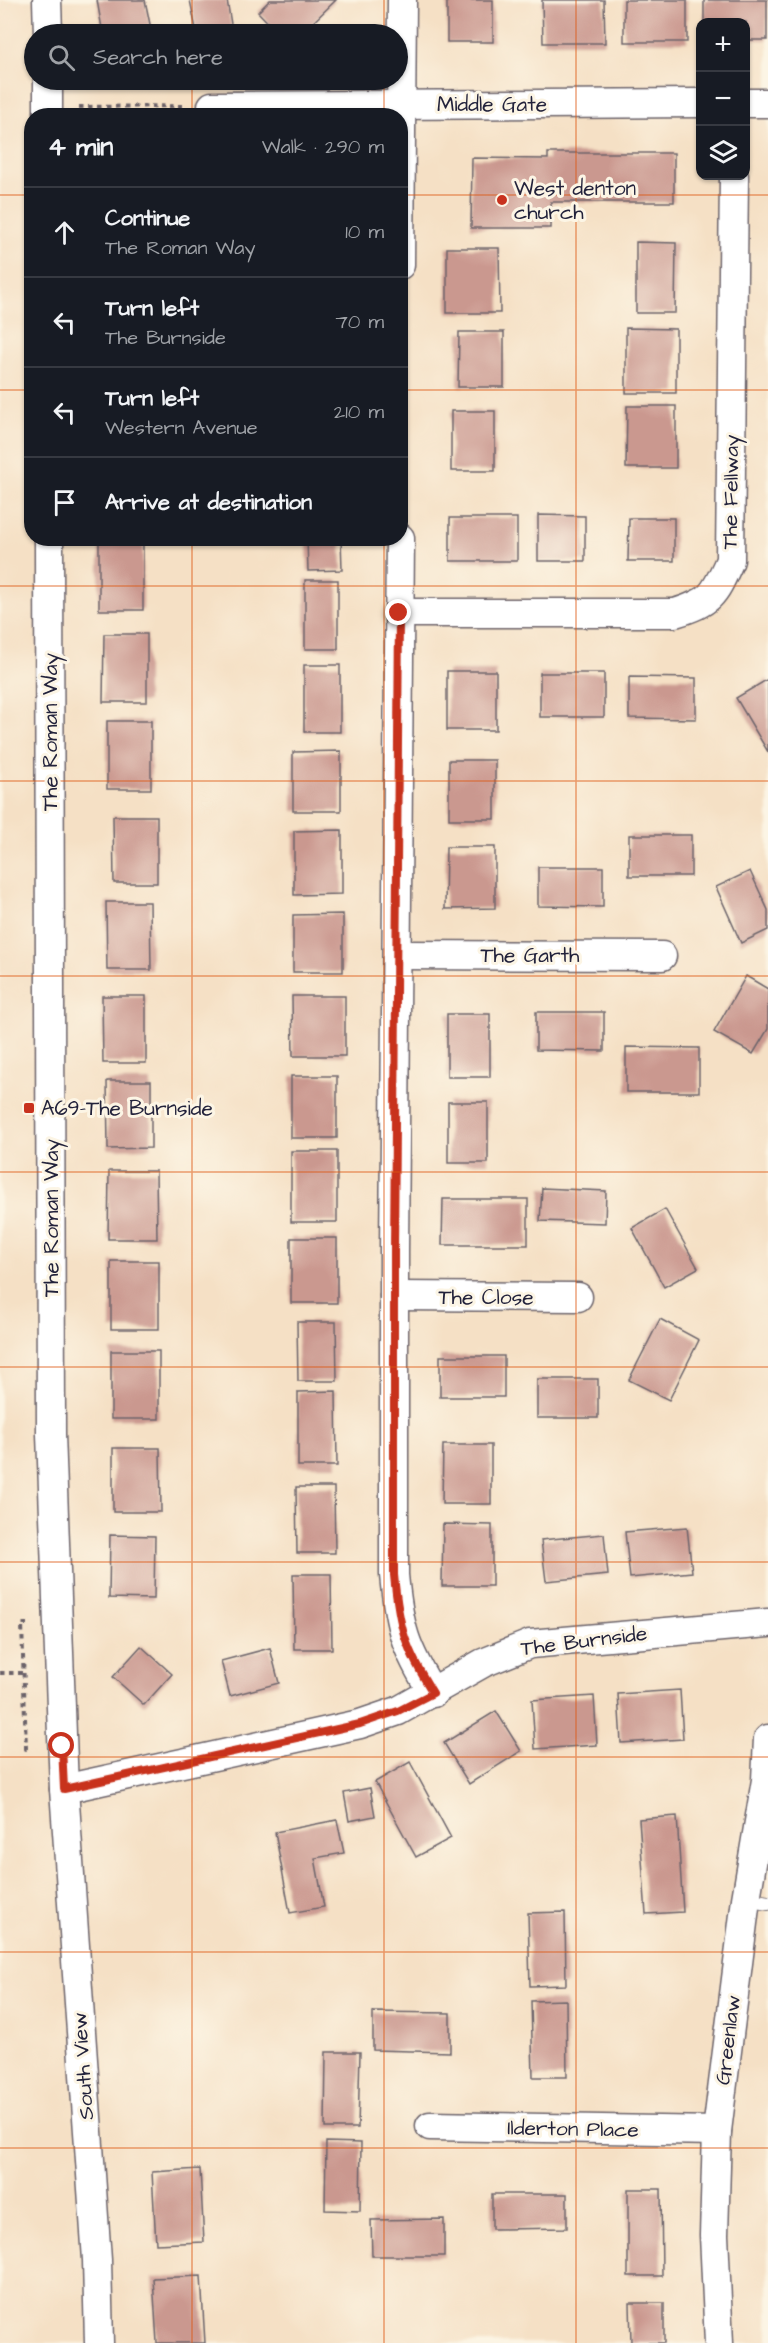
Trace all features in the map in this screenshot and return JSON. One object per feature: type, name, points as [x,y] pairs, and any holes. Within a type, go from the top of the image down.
[{"type":"street","points":[[47,0],[48,24]]},
{"type":"street","points":[[402,0],[402,24]]},
{"type":"street","points":[[401,90],[401,108]]},
{"type":"street","name":"Middle Gate","points":[[212,106],[696,103]]},
{"type":"street","points":[[750,103],[768,103]]},
{"type":"street","name":"The Fellway","points":[[399,613],[675,613],[703,604],[718,587],[730,560],[734,180]]},
{"type":"street","name":"The Roman Way","points":[[49,546],[51,1434],[64,1789]]},
{"type":"street","points":[[400,546],[398,955],[393,1296],[394,1575],[398,1619],[411,1657],[433,1693]]},
{"type":"street","name":"The Garth","points":[[398,955],[662,956]]},
{"type":"street","name":"The Close","points":[[393,1296],[578,1297]]},
{"type":"street","name":"The Burnside","points":[[64,1789],[360,1724],[398,1711],[483,1663],[530,1644],[768,1623]]},
{"type":"street","name":"Greenlaw","points":[[719,2343],[714,2235],[717,2131],[757,1901],[768,1739]]},
{"type":"street","name":"South View","points":[[64,1789],[97,2260],[99,2343]]},
{"type":"street","name":"Ilderton Place","points":[[430,2126],[717,2131]]},
{"type":"path","points":[[48,101],[212,106]]},
{"type":"path","points":[[22,1624],[26,1749]]},
{"type":"path","points":[[0,1673],[22,1673]]},
{"type":"building","points":[[97,0],[145,0],[150,24],[101,24]]},
{"type":"building","points":[[190,0],[227,0],[231,24],[195,24]]},
{"type":"building","points":[[270,0],[336,0],[311,24],[269,24],[258,12]]},
{"type":"building","points":[[447,0],[493,0],[493,42],[447,42]]},
{"type":"building","points":[[542,0],[604,0],[605,43],[543,43]]},
{"type":"building","points":[[624,0],[687,0],[687,42],[624,42]]},
{"type":"building","points":[[704,0],[767,0],[767,40],[750,40],[750,18],[704,18]]},
{"type":"building","points":[[548,153],[674,153],[674,202],[551,202],[551,228],[471,228],[472,158],[548,159]]},
{"type":"building","points":[[636,242],[676,243],[675,313],[636,313]]},
{"type":"building","points":[[447,248],[499,248],[500,313],[447,313]]},
{"type":"building","points":[[626,328],[676,329],[676,393],[626,393]]},
{"type":"building","points":[[459,332],[504,332],[504,387],[458,387]]},
{"type":"building","points":[[627,406],[676,406],[676,468],[626,468]]},
{"type":"building","points":[[451,411],[495,411],[495,471],[451,471]]},
{"type":"building","points":[[538,515],[585,516],[585,561],[538,561]]},
{"type":"building","points":[[450,518],[517,518],[517,561],[450,561]]},
{"type":"building","points":[[629,518],[674,518],[674,561],[628,561]]},
{"type":"building","points":[[99,546],[143,546],[143,610],[99,610]]},
{"type":"building","points":[[307,546],[341,546],[342,570],[308,571]]},
{"type":"building","points":[[305,580],[338,580],[338,649],[305,649]]},
{"type":"building","points":[[104,634],[147,634],[147,702],[103,702]]},
{"type":"building","points":[[304,665],[340,665],[340,732],[304,732]]},
{"type":"building","points":[[447,671],[496,671],[496,730],[447,730]]},
{"type":"building","points":[[540,673],[604,673],[604,717],[540,717]]},
{"type":"building","points":[[629,677],[696,678],[696,719],[629,718]]},
{"type":"building","points":[[768,679],[768,752],[736,698]]},
{"type":"building","points":[[107,721],[151,721],[151,789],[107,789]]},
{"type":"building","points":[[341,751],[341,811],[293,811],[293,752]]},
{"type":"building","points":[[449,760],[495,760],[495,819],[449,819]]},
{"type":"building","points":[[113,816],[157,816],[157,883],[114,883]]},
{"type":"building","points":[[342,830],[342,894],[294,895],[294,831]]},
{"type":"building","points":[[629,835],[691,835],[691,876],[629,876]]},
{"type":"building","points":[[446,847],[495,847],[495,908],[445,909]]},
{"type":"building","points":[[538,867],[603,867],[603,907],[538,906]]},
{"type":"building","points":[[750,871],[768,910],[768,930],[741,943],[716,887]]},
{"type":"building","points":[[106,902],[150,902],[151,970],[107,970]]},
{"type":"building","points":[[343,914],[343,972],[293,972],[293,915]]},
{"type":"building","points":[[746,976],[768,989],[768,1029],[753,1054],[714,1032]]},
{"type":"building","points":[[102,996],[146,996],[146,1063],[103,1063]]},
{"type":"building","points":[[292,996],[345,996],[345,1056],[293,1056]]},
{"type":"building","points":[[536,1012],[604,1012],[604,1051],[536,1050]]},
{"type":"building","points":[[447,1014],[490,1014],[490,1077],[447,1077]]},
{"type":"building","points":[[626,1047],[699,1048],[699,1092],[626,1092]]},
{"type":"building","points":[[291,1076],[337,1076],[337,1138],[291,1138]]},
{"type":"building","points":[[107,1081],[151,1081],[151,1148],[108,1149]]},
{"type":"building","points":[[448,1102],[488,1102],[488,1163],[448,1163]]},
{"type":"building","points":[[291,1151],[337,1151],[337,1222],[291,1222]]},
{"type":"building","points":[[109,1171],[156,1171],[157,1239],[108,1239]]},
{"type":"building","points":[[542,1188],[606,1191],[605,1223],[540,1221]]},
{"type":"building","points":[[443,1199],[528,1199],[528,1245],[442,1245]]},
{"type":"building","points":[[665,1209],[698,1268],[664,1287],[632,1228]]},
{"type":"building","points":[[291,1238],[337,1238],[337,1303],[291,1303]]},
{"type":"building","points":[[111,1261],[159,1261],[159,1329],[111,1329]]},
{"type":"building","points":[[660,1319],[699,1340],[669,1400],[629,1380]]},
{"type":"building","points":[[297,1322],[336,1322],[337,1381],[298,1381]]},
{"type":"building","points":[[111,1351],[159,1351],[159,1419],[111,1419]]},
{"type":"building","points":[[440,1356],[504,1356],[504,1397],[440,1397]]},
{"type":"building","points":[[537,1379],[598,1379],[598,1418],[537,1418]]},
{"type":"building","points":[[336,1391],[337,1466],[298,1466],[298,1392]]},
{"type":"building","points":[[443,1445],[491,1445],[491,1504],[442,1504]]},
{"type":"building","points":[[113,1448],[160,1448],[161,1512],[113,1512]]},
{"type":"building","points":[[296,1487],[334,1487],[335,1553],[297,1553]]},
{"type":"building","points":[[443,1524],[492,1525],[492,1586],[442,1586]]},
{"type":"building","points":[[687,1527],[692,1572],[630,1578],[625,1532]]},
{"type":"building","points":[[604,1534],[608,1575],[546,1581],[541,1540]]},
{"type":"building","points":[[110,1535],[155,1536],[154,1599],[109,1598]]},
{"type":"building","points":[[293,1574],[331,1574],[332,1649],[294,1649]]},
{"type":"building","points":[[141,1646],[172,1674],[144,1705],[113,1677]]},
{"type":"building","points":[[270,1648],[279,1683],[230,1696],[221,1661]]},
{"type":"building","points":[[680,1690],[683,1739],[621,1743],[618,1694]]},
{"type":"building","points":[[594,1696],[597,1745],[535,1749],[532,1700]]},
{"type":"building","points":[[496,1711],[521,1751],[469,1784],[444,1743]]},
{"type":"building","points":[[410,1762],[451,1838],[416,1857],[375,1782]]},
{"type":"building","points":[[370,1788],[375,1816],[349,1821],[344,1793]]},
{"type":"building","points":[[677,1816],[683,1912],[646,1914],[639,1819]]},
{"type":"building","points":[[337,1820],[344,1853],[315,1858],[324,1907],[290,1913],[275,1832]]},
{"type":"building","points":[[565,1912],[566,1985],[530,1986],[528,1913]]},
{"type":"building","points":[[566,2000],[567,2077],[533,2077],[531,2001]]},
{"type":"building","points":[[373,2012],[450,2013],[450,2052],[373,2050]]},
{"type":"building","points":[[326,2052],[360,2052],[358,2128],[325,2128]]},
{"type":"building","points":[[326,2142],[361,2143],[360,2211],[325,2210]]},
{"type":"building","points":[[200,2169],[204,2242],[156,2244],[152,2172]]},
{"type":"building","points":[[628,2189],[661,2189],[662,2276],[628,2276]]},
{"type":"building","points":[[492,2194],[567,2194],[567,2228],[492,2229]]},
{"type":"building","points":[[444,2219],[444,2256],[372,2256],[371,2220]]},
{"type":"building","points":[[201,2276],[205,2343],[157,2343],[153,2278]]},
{"type":"building","points":[[630,2303],[664,2303],[664,2343],[631,2343]]},
{"type":"place","name":"West denton church","points":[[502,200]]},
{"type":"place","name":"A69-The Burnside","points":[[29,1108]]},
{"type":"route","points":[[62,1746],[64,1789],[360,1724],[398,1711],[433,1693],[411,1657],[398,1619],[394,1575],[399,613]]}]
